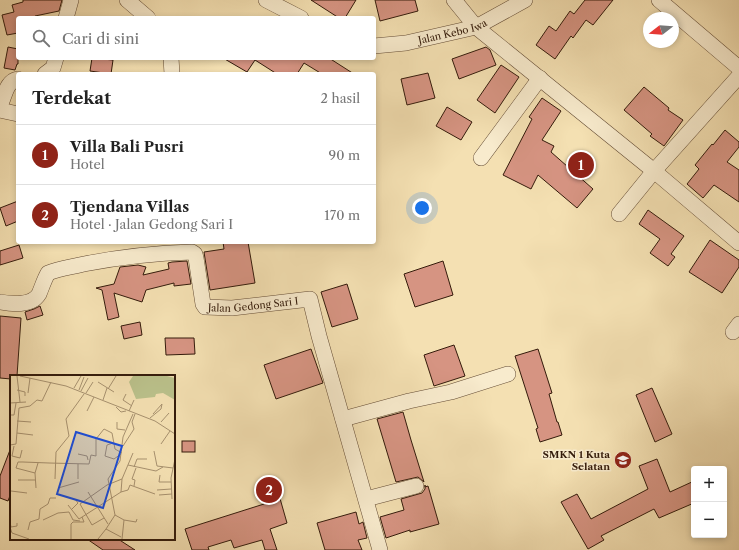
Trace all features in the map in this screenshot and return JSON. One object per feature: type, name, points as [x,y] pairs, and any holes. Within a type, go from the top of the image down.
[{"type":"street","points":[[67,16],[71,0]]},
{"type":"street","points":[[127,0],[146,16]]},
{"type":"street","points":[[266,0],[297,16]]},
{"type":"street","points":[[454,0],[476,27],[654,171],[739,243]]},
{"type":"street","name":"Jalan Kebo Iwa","points":[[376,46],[406,43],[476,27],[525,0]]},
{"type":"street","points":[[659,0],[739,68]]},
{"type":"street","points":[[48,72],[53,68],[55,60]]},
{"type":"street","points":[[170,60],[172,72]]},
{"type":"street","points":[[619,214],[654,171],[739,76]]},
{"type":"street","points":[[481,158],[540,78]]},
{"type":"street","points":[[0,106],[9,84],[16,79]]},
{"type":"street","points":[[0,110],[16,114]]},
{"type":"street","name":"Jalan Gedong Sari I","points":[[0,302],[15,305],[31,300],[38,296],[48,273],[56,270],[106,259],[146,254],[192,252],[195,254],[196,258],[203,304],[205,308],[232,308],[310,299],[319,336],[380,550]]},
{"type":"street","points":[[343,419],[409,401],[451,392],[508,374]]},
{"type":"street","points":[[366,499],[416,486]]},
{"type":"building","points":[[23,0],[62,0],[59,11],[35,16],[16,16],[16,33],[7,35],[2,15],[14,12],[12,5],[23,2]]},
{"type":"building","points":[[311,0],[356,0],[346,16],[336,16]]},
{"type":"building","points":[[375,0],[415,0],[418,11],[380,21]]},
{"type":"building","points":[[585,0],[613,0],[593,25],[586,20],[573,38],[571,36],[555,59],[536,45],[549,26],[556,31],[570,11],[574,14]]},
{"type":"building","points":[[8,47],[16,49],[16,60],[18,60],[18,64],[15,70],[4,68]]},
{"type":"building","points":[[486,47],[490,50],[496,65],[459,79],[452,59]]},
{"type":"building","points":[[92,60],[113,60],[111,72],[90,71]]},
{"type":"building","points":[[226,60],[255,60],[247,72]]},
{"type":"building","points":[[255,60],[332,60],[351,72],[319,72],[304,63],[298,72],[274,72]]},
{"type":"building","points":[[501,65],[519,77],[495,113],[477,100]]},
{"type":"building","points":[[428,73],[435,98],[407,105],[401,79]]},
{"type":"building","points":[[644,87],[669,108],[668,110],[683,120],[664,146],[650,136],[652,134],[624,110]]},
{"type":"building","points":[[542,98],[561,111],[542,140],[554,146],[551,152],[593,189],[577,208],[538,175],[531,189],[503,175],[532,119],[529,117]]},
{"type":"building","points":[[447,107],[472,122],[461,140],[436,126]]},
{"type":"building","points":[[725,130],[739,142],[739,147],[727,162],[739,170],[739,202],[714,185],[703,198],[687,184],[699,169],[695,165]]},
{"type":"building","points":[[16,202],[16,222],[6,226],[0,208]]},
{"type":"building","points":[[648,210],[684,236],[671,254],[675,257],[668,266],[650,253],[660,239],[639,224]]},
{"type":"building","points":[[710,240],[739,260],[739,267],[722,293],[689,272]]},
{"type":"building","points":[[223,244],[248,244],[255,283],[210,290],[204,252],[224,249]]},
{"type":"building","points":[[19,245],[23,258],[0,265],[0,251]]},
{"type":"building","points":[[187,261],[191,284],[174,286],[174,283],[146,290],[142,302],[114,293],[119,317],[108,320],[102,290],[96,288],[114,284],[120,267],[138,265],[146,267],[143,275],[169,269],[168,263]]},
{"type":"building","points":[[443,261],[453,295],[415,307],[404,274]]},
{"type":"building","points":[[347,284],[358,319],[332,327],[321,292]]},
{"type":"building","points":[[40,306],[43,315],[27,320],[25,312]]},
{"type":"building","points":[[0,316],[21,318],[17,375],[10,375],[10,379],[0,378]]},
{"type":"building","points":[[140,322],[142,335],[124,339],[121,326]]},
{"type":"building","points":[[165,338],[194,338],[195,354],[166,355]]},
{"type":"building","points":[[454,345],[465,376],[434,386],[424,355]]},
{"type":"building","points":[[311,349],[323,383],[276,399],[264,365]]},
{"type":"building","points":[[538,349],[552,393],[549,394],[562,435],[540,442],[536,429],[538,428],[515,356]]},
{"type":"building","points":[[652,388],[672,434],[655,442],[636,395]]},
{"type":"building","points":[[403,412],[424,482],[418,477],[396,482],[377,419]]},
{"type":"building","points":[[182,441],[195,441],[195,452],[182,452]]},
{"type":"building","points":[[10,450],[10,496],[8,501],[0,498],[0,476]]},
{"type":"building","points":[[657,459],[670,492],[691,482],[691,504],[659,518],[654,509],[601,536],[604,540],[588,549],[561,502],[577,494],[591,519],[648,489],[639,466]]},
{"type":"building","points":[[428,486],[439,524],[410,532],[410,530],[386,538],[380,517],[404,510],[401,499],[422,493],[425,487]]},
{"type":"building","points":[[279,495],[287,523],[270,529],[277,550],[265,550],[262,540],[234,548],[231,540],[208,547],[209,550],[192,550],[185,529],[264,504],[262,500]]},
{"type":"building","points":[[356,512],[359,524],[363,522],[367,538],[358,540],[362,550],[325,550],[317,523]]},
{"type":"building","points":[[88,540],[120,540],[135,550],[103,550]]},
{"type":"place","name":"Villa Bali Pusri","points":[[581,165]]},
{"type":"place","name":"SMKN 1 Kuta Selatan","points":[[623,460]]},
{"type":"place","name":"Tjendana Villas","points":[[269,490]]}]
